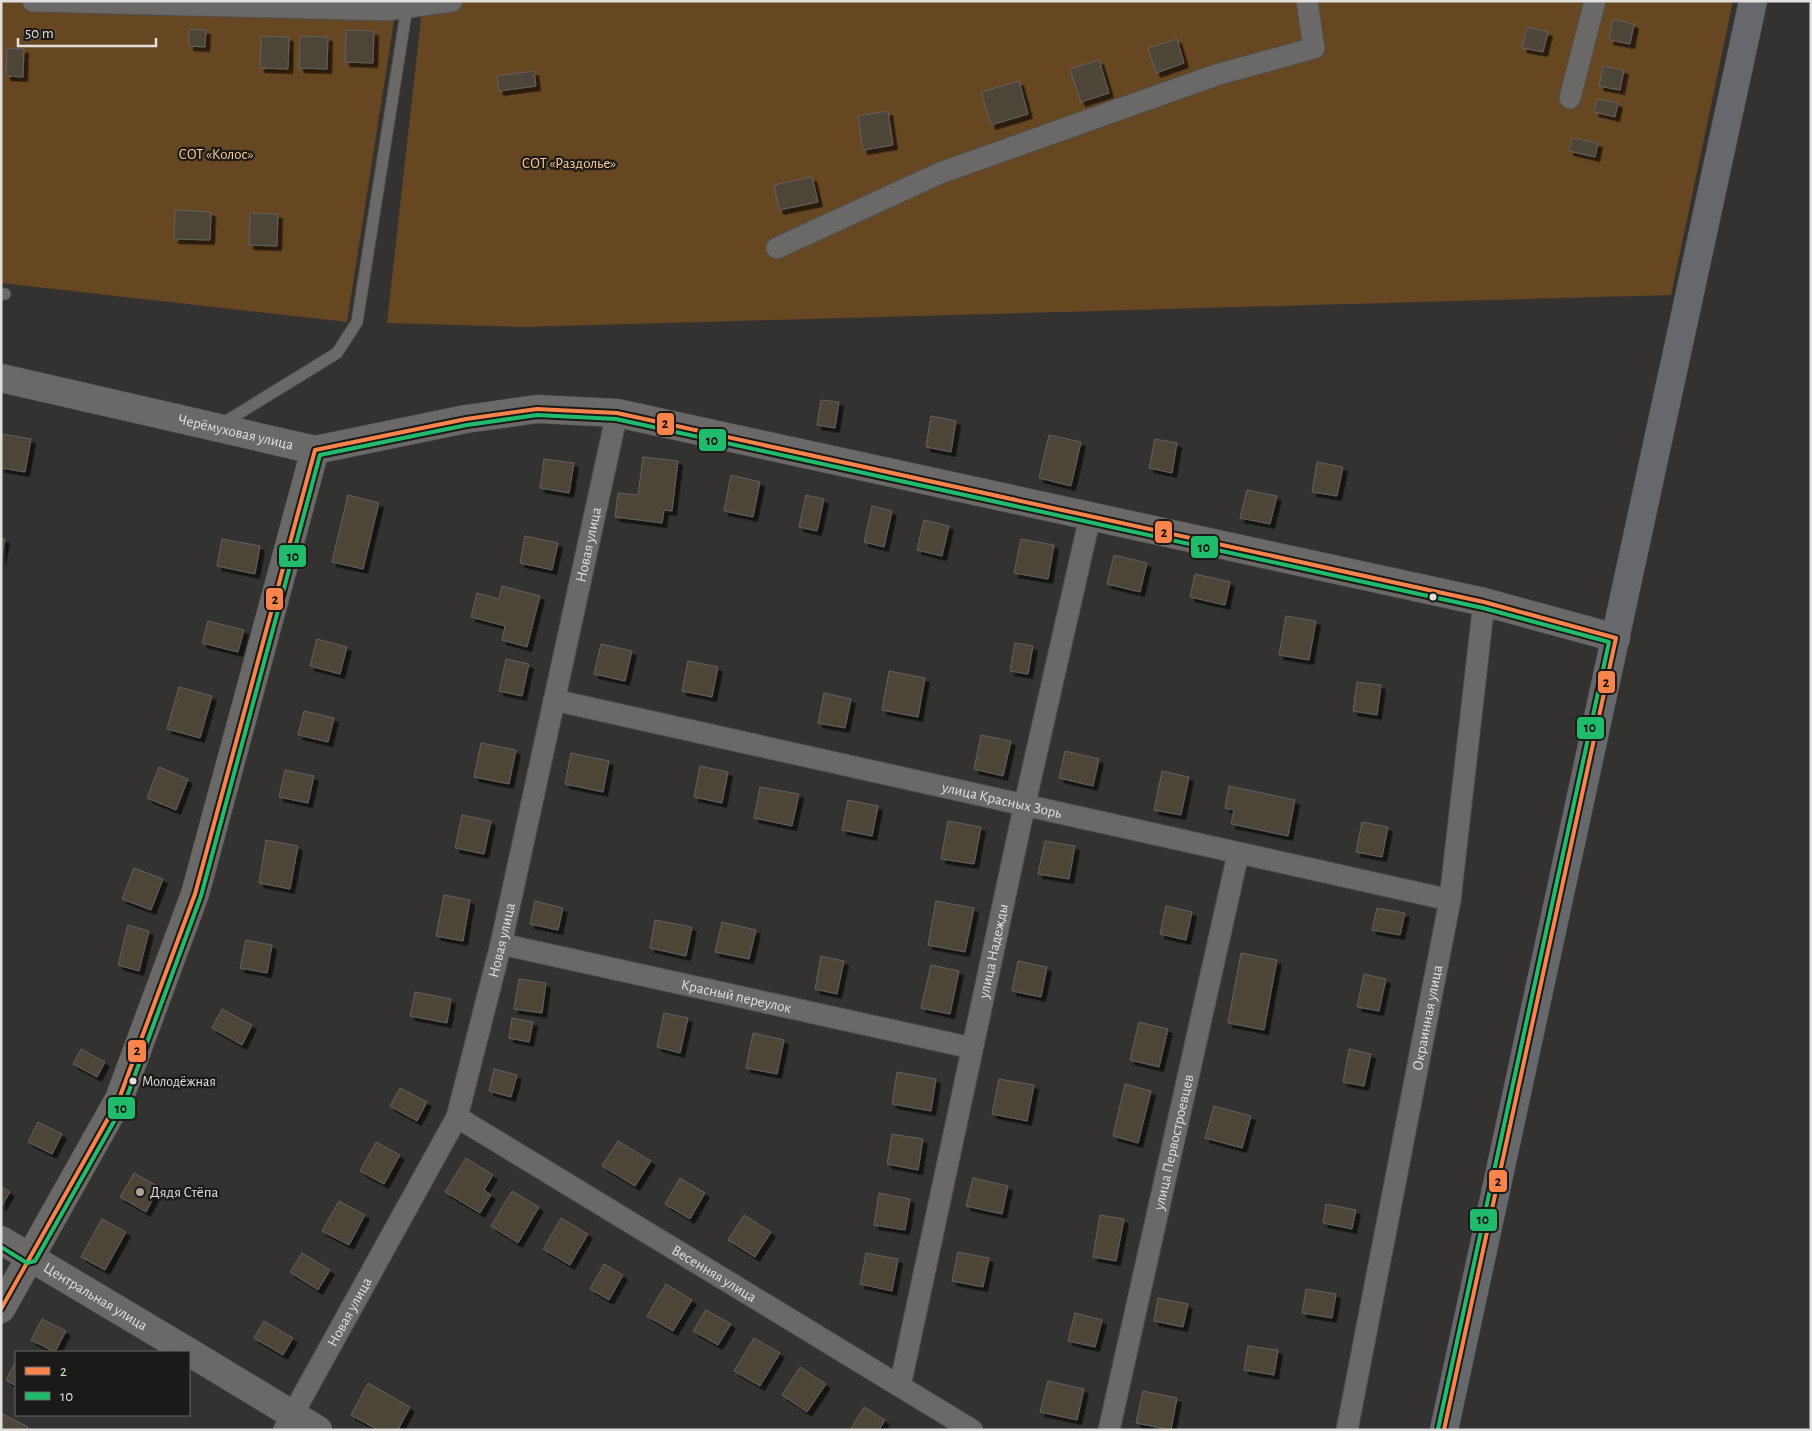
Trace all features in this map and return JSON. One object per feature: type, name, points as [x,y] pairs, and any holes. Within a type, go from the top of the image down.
[{"type":"main road","points":[[1444,1430],[1753,1]]},
{"type":"street","points":[[33,1],[400,6],[452,1]]},
{"type":"street","points":[[777,248],[940,173],[1216,76],[1314,48],[1307,1]]},
{"type":"street","points":[[1570,98],[1595,1]]},
{"type":"street","name":"Черёмуховая улица","points":[[1,378],[315,450],[466,419],[537,409],[617,413],[1484,602],[1616,638]]},
{"type":"street","name":"Новая улица","points":[[289,1422],[456,1117],[501,944],[617,413]]},
{"type":"street","points":[[1,1309],[119,1099],[195,894],[315,450]]},
{"type":"street","name":"улица Надежды","points":[[900,1386],[1025,803],[1090,517]]},
{"type":"street","name":"Окраинная улица","points":[[1348,1430],[1450,900],[1484,602]]},
{"type":"street","name":"улица Красных Зорь","points":[[554,700],[1025,803],[1238,854],[1450,900]]},
{"type":"street","name":"улица Первостроевцев","points":[[1110,1430],[1238,854]]},
{"type":"street","name":"Красный переулок","points":[[501,944],[972,1048]]},
{"type":"street","name":"Весенняя улица","points":[[456,1117],[972,1430]]},
{"type":"street","name":"Центральная улица","points":[[1,1240],[187,1351]]},
{"type":"street","name":"Центральная улица","points":[[190,1353],[289,1422],[318,1430]]},
{"type":"lane","points":[[216,427],[337,353],[357,322],[400,6]]},
{"type":"green space","name":"СОТ «Колос»","points":[[1,1],[397,1],[347,322],[1,283]]},
{"type":"green space","name":"СОТ «Раздолье»","points":[[423,1],[1733,1],[1671,295],[523,327],[387,323]]},
{"type":"building","points":[[1613,19],[1634,24],[1630,44],[1609,40]]},
{"type":"building","points":[[1527,27],[1548,32],[1543,52],[1522,48]]},
{"type":"building","points":[[189,29],[206,30],[205,47],[189,46]]},
{"type":"building","points":[[346,30],[374,31],[373,63],[345,62]]},
{"type":"building","points":[[261,36],[289,37],[288,69],[260,68]]},
{"type":"building","points":[[300,36],[328,37],[327,69],[299,68]]},
{"type":"building","points":[[1177,39],[1184,63],[1156,73],[1148,48]]},
{"type":"building","points":[[7,48],[24,49],[23,77],[6,76]]},
{"type":"building","points":[[1099,60],[1109,93],[1081,102],[1070,69]]},
{"type":"building","points":[[1603,66],[1624,70],[1620,90],[1599,86]]},
{"type":"building","points":[[534,71],[536,86],[499,91],[497,76]]},
{"type":"building","points":[[1019,81],[1028,114],[991,125],[981,92]]},
{"type":"building","points":[[1597,99],[1618,103],[1615,117],[1594,112]]},
{"type":"building","points":[[888,111],[893,145],[863,150],[858,116]]},
{"type":"building","points":[[1572,138],[1598,143],[1595,157],[1569,151]]},
{"type":"building","points":[[812,177],[818,202],[779,210],[774,185]]},
{"type":"building","points":[[175,210],[211,212],[210,240],[174,239]]},
{"type":"building","points":[[250,213],[278,214],[277,246],[249,245]]},
{"type":"building","points":[[821,400],[839,402],[835,428],[817,425]]},
{"type":"building","points":[[931,416],[956,421],[951,452],[926,447]]},
{"type":"building","points":[[1,434],[31,439],[25,472],[1,468]]},
{"type":"building","points":[[1049,435],[1081,442],[1071,486],[1039,478]]},
{"type":"building","points":[[1155,439],[1177,443],[1172,473],[1149,468]]},
{"type":"building","points":[[643,457],[678,461],[672,511],[664,510],[662,523],[615,517],[618,493],[638,495]]},
{"type":"building","points":[[544,459],[574,463],[569,493],[540,488]]},
{"type":"building","points":[[1317,462],[1343,467],[1337,496],[1312,492]]},
{"type":"building","points":[[731,475],[760,482],[753,517],[724,511]]},
{"type":"building","points":[[1247,490],[1277,496],[1270,524],[1240,518]]},
{"type":"building","points":[[348,495],[379,503],[363,569],[332,562]]},
{"type":"building","points":[[806,495],[824,499],[817,531],[799,527]]},
{"type":"building","points":[[872,506],[892,511],[884,547],[864,542]]},
{"type":"building","points":[[924,520],[949,526],[942,556],[917,550]]},
{"type":"building","points":[[525,536],[558,543],[552,570],[520,563]]},
{"type":"building","points":[[1,538],[5,539],[1,560]]},
{"type":"building","points":[[222,539],[260,546],[255,574],[217,566]]},
{"type":"building","points":[[1021,539],[1054,545],[1048,579],[1014,573]]},
{"type":"building","points":[[1114,555],[1147,563],[1140,592],[1107,584]]},
{"type":"building","points":[[1195,574],[1230,582],[1225,605],[1190,597]]},
{"type":"building","points":[[502,586],[540,596],[527,647],[502,640],[505,626],[471,617],[477,593],[499,599]]},
{"type":"building","points":[[1286,616],[1316,621],[1309,660],[1279,655]]},
{"type":"building","points":[[208,621],[244,630],[238,652],[202,643]]},
{"type":"building","points":[[317,639],[347,647],[340,674],[310,666]]},
{"type":"building","points":[[1015,643],[1033,646],[1028,674],[1010,671]]},
{"type":"building","points":[[601,644],[632,651],[625,681],[594,674]]},
{"type":"building","points":[[506,659],[529,664],[522,696],[499,691]]},
{"type":"building","points":[[688,661],[718,667],[712,697],[682,691]]},
{"type":"building","points":[[889,671],[925,678],[918,717],[882,710]]},
{"type":"building","points":[[1357,682],[1381,685],[1377,715],[1353,711]]},
{"type":"building","points":[[179,687],[212,696],[200,738],[167,729]]},
{"type":"building","points":[[824,693],[851,699],[845,728],[818,723]]},
{"type":"building","points":[[304,711],[334,718],[328,742],[298,735]]},
{"type":"building","points":[[981,735],[1011,741],[1003,776],[974,769]]},
{"type":"building","points":[[481,743],[516,750],[509,784],[474,777]]},
{"type":"building","points":[[1065,751],[1099,759],[1093,786],[1059,778]]},
{"type":"building","points":[[571,753],[609,761],[603,792],[565,784]]},
{"type":"building","points":[[700,766],[728,772],[722,803],[694,797]]},
{"type":"building","points":[[159,767],[188,779],[176,810],[147,798]]},
{"type":"building","points":[[285,770],[314,776],[308,803],[279,797]]},
{"type":"building","points":[[1162,771],[1189,777],[1181,815],[1154,810]]},
{"type":"building","points":[[1229,786],[1295,800],[1288,836],[1231,824],[1234,810],[1225,808]]},
{"type":"building","points":[[760,787],[799,794],[792,826],[754,818]]},
{"type":"building","points":[[848,800],[878,806],[872,836],[842,830]]},
{"type":"building","points":[[462,815],[491,821],[484,854],[455,848]]},
{"type":"building","points":[[948,821],[981,827],[974,864],[941,859]]},
{"type":"building","points":[[1362,822],[1388,827],[1382,857],[1356,852]]},
{"type":"building","points":[[266,840],[298,846],[290,889],[259,883]]},
{"type":"building","points":[[1045,841],[1075,846],[1069,879],[1038,874]]},
{"type":"building","points":[[134,868],[163,879],[151,910],[122,899]]},
{"type":"building","points":[[444,895],[470,900],[463,941],[436,936]]},
{"type":"building","points":[[535,901],[563,908],[558,930],[530,924]]},
{"type":"building","points":[[936,901],[974,908],[965,952],[928,945]]},
{"type":"building","points":[[1166,906],[1192,912],[1186,940],[1160,934]]},
{"type":"building","points":[[1377,908],[1405,913],[1400,935],[1372,930]]},
{"type":"building","points":[[655,920],[692,927],[686,956],[650,948]]},
{"type":"building","points":[[722,922],[756,930],[749,959],[715,952]]},
{"type":"building","points":[[128,925],[149,931],[139,971],[118,965]]},
{"type":"building","points":[[246,940],[272,945],[267,973],[240,968]]},
{"type":"building","points":[[1241,953],[1277,960],[1264,1030],[1228,1023]]},
{"type":"building","points":[[821,956],[844,961],[837,994],[815,989]]},
{"type":"building","points":[[1018,961],[1047,967],[1041,997],[1012,991]]},
{"type":"building","points":[[931,965],[959,971],[950,1014],[921,1008]]},
{"type":"building","points":[[1364,974],[1386,979],[1379,1011],[1357,1007]]},
{"type":"building","points":[[519,979],[546,983],[542,1013],[514,1009]]},
{"type":"building","points":[[415,992],[451,999],[447,1023],[410,1016]]},
{"type":"building","points":[[222,1009],[252,1025],[242,1045],[212,1028]]},
{"type":"building","points":[[664,1013],[688,1018],[680,1053],[657,1047]]},
{"type":"building","points":[[512,1018],[533,1022],[529,1042],[509,1038]]},
{"type":"building","points":[[1139,1022],[1168,1029],[1159,1067],[1130,1060]]},
{"type":"building","points":[[753,1033],[784,1040],[777,1074],[746,1068]]},
{"type":"building","points":[[81,1049],[105,1062],[97,1077],[73,1064]]},
{"type":"building","points":[[1349,1049],[1371,1054],[1364,1086],[1343,1082]]},
{"type":"building","points":[[494,1069],[517,1075],[511,1097],[489,1091]]},
{"type":"building","points":[[897,1072],[936,1079],[931,1111],[892,1104]]},
{"type":"building","points":[[999,1079],[1034,1085],[1027,1121],[992,1114]]},
{"type":"building","points":[[1125,1084],[1151,1091],[1138,1143],[1113,1136]]},
{"type":"building","points":[[400,1088],[427,1102],[417,1121],[390,1106]]},
{"type":"building","points":[[1214,1106],[1251,1116],[1242,1148],[1205,1138]]},
{"type":"building","points":[[38,1122],[62,1134],[52,1154],[28,1142]]},
{"type":"building","points":[[892,1134],[923,1139],[918,1170],[887,1164]]},
{"type":"building","points":[[618,1141],[651,1161],[635,1186],[602,1166]]},
{"type":"building","points":[[376,1142],[400,1155],[384,1184],[360,1171]]},
{"type":"building","points":[[466,1158],[493,1175],[484,1190],[491,1195],[480,1213],[445,1192]]},
{"type":"building","name":"Дядя Стёпа","points":[[134,1173],[159,1187],[146,1212],[120,1197]]},
{"type":"building","points":[[680,1178],[705,1193],[690,1219],[665,1204]]},
{"type":"building","points":[[973,1178],[1008,1186],[1002,1214],[966,1206]]},
{"type":"building","points":[[1,1186],[10,1192],[1,1207]]},
{"type":"building","points":[[512,1191],[539,1207],[518,1243],[491,1226]]},
{"type":"building","points":[[879,1193],[910,1199],[905,1230],[874,1225]]},
{"type":"building","points":[[339,1201],[365,1215],[349,1245],[322,1231]]},
{"type":"building","points":[[1326,1204],[1356,1210],[1352,1229],[1323,1223]]},
{"type":"building","points":[[744,1215],[771,1232],[755,1257],[728,1240]]},
{"type":"building","points":[[1100,1215],[1124,1219],[1116,1261],[1093,1257]]},
{"type":"building","points":[[561,1218],[588,1234],[570,1265],[543,1249]]},
{"type":"building","points":[[102,1219],[126,1232],[105,1270],[81,1257]]},
{"type":"building","points":[[958,1252],[989,1258],[983,1287],[952,1281]]},
{"type":"building","points":[[302,1253],[330,1270],[318,1290],[290,1272]]},
{"type":"building","points":[[866,1253],[898,1259],[892,1291],[860,1284]]},
{"type":"building","points":[[604,1264],[623,1275],[609,1300],[590,1289]]},
{"type":"building","points":[[666,1284],[692,1300],[673,1331],[647,1316]]},
{"type":"building","points":[[1306,1289],[1336,1294],[1332,1318],[1302,1313]]},
{"type":"building","points":[[1158,1298],[1188,1304],[1183,1327],[1154,1321]]},
{"type":"building","points":[[706,1310],[731,1324],[718,1345],[693,1331]]},
{"type":"building","points":[[1075,1313],[1102,1320],[1095,1347],[1068,1341]]},
{"type":"building","points":[[42,1319],[66,1331],[56,1351],[31,1340]]},
{"type":"building","points":[[264,1321],[293,1338],[283,1355],[254,1338]]},
{"type":"building","points":[[754,1338],[780,1353],[760,1386],[734,1371]]},
{"type":"building","points":[[1248,1346],[1278,1350],[1274,1375],[1244,1370]]},
{"type":"building","points":[[15,1363],[15,1385],[6,1380]]},
{"type":"building","points":[[800,1367],[826,1384],[807,1412],[782,1395]]},
{"type":"building","points":[[1048,1381],[1084,1389],[1077,1420],[1040,1412]]},
{"type":"building","points":[[368,1383],[410,1407],[398,1430],[378,1430],[351,1415]]},
{"type":"building","points":[[1143,1391],[1177,1398],[1171,1430],[1136,1423]]},
{"type":"building","points":[[864,1407],[885,1420],[879,1430],[850,1430]]},
{"type":"building","points":[[1,1413],[28,1427],[27,1430],[1,1430]]},
{"type":"transit line","name":"2","points":[[1,1309],[119,1099],[195,894],[315,450],[466,419],[537,409],[617,413],[1484,602],[1616,638],[1444,1430]]},
{"type":"transit line","name":"10","points":[[1,1247],[27,1263],[35,1261],[125,1102],[201,896],[320,455],[467,425],[537,415],[616,419],[1483,608],[1609,642],[1438,1429]]},
{"type":"place","name":"Молодёжная","points":[[133,1081]]},
{"type":"place","name":"Дядя Стёпа","points":[[140,1192]]}]
